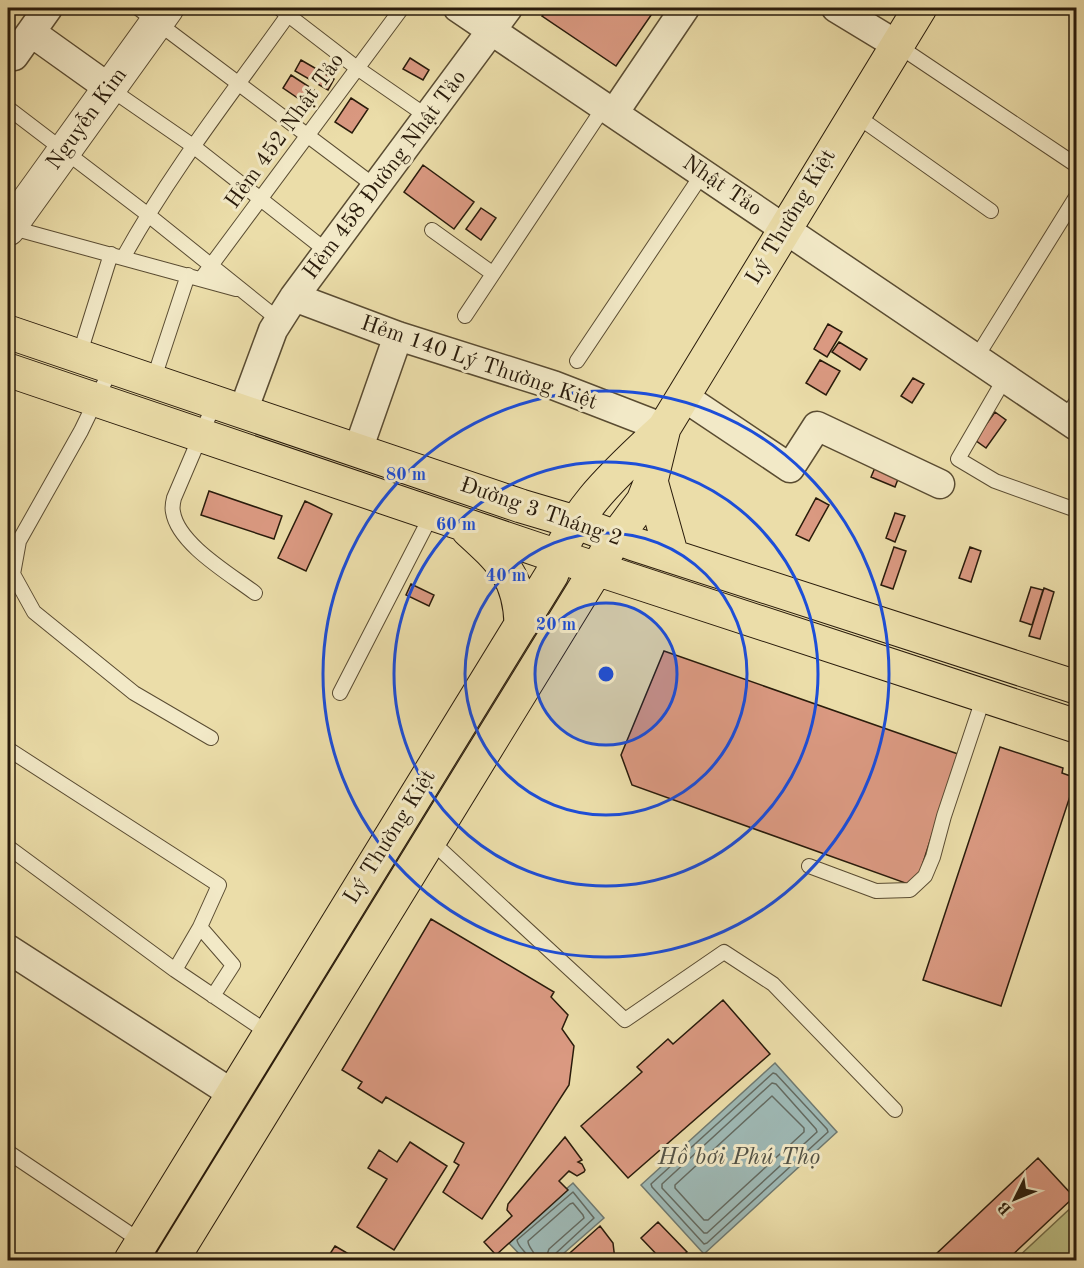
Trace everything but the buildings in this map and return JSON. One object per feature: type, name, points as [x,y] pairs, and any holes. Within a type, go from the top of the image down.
[{"type":"main road","name":"Lý Thường Kiệt","points":[[136,1251],[552,574],[557,556],[575,522],[604,484],[664,428],[920,8]]},
{"type":"main road","name":"Đường 3 Tháng 2","points":[[8,332],[521,506],[1077,687]]},
{"type":"main road","points":[[8,370],[200,435]]},
{"type":"main road","name":"Lý Thường Kiệt","points":[[172,1260],[616,537],[643,501],[651,481],[664,428]]},
{"type":"main road","name":"Đường 3 Tháng 2","points":[[200,435],[557,556],[1077,726]]},
{"type":"main road","points":[[651,481],[672,556]]},
{"type":"main road","points":[[446,518],[487,547],[508,571],[520,604],[520,625]]},
{"type":"main road","points":[[569,614],[600,597],[647,585]]},
{"type":"street","points":[[8,52],[14,57],[48,8]]},
{"type":"street","name":"Nhật Tảo","points":[[458,8],[1005,378],[1073,415]]},
{"type":"street","name":"Hẻm 458 Đường Nhật Tảo","points":[[229,406],[287,309],[508,8]]},
{"type":"street","points":[[609,110],[685,8]]},
{"type":"street","points":[[836,8],[897,45]]},
{"type":"street","name":"Nguyễn Kim","points":[[8,227],[109,88],[154,12]]},
{"type":"street","points":[[32,33],[109,88]]},
{"type":"street","name":"Hẻm 140 Lý Thường Kiệt","points":[[287,309],[398,336],[507,370],[664,428]]},
{"type":"street","points":[[358,450],[398,336]]},
{"type":"street","points":[[684,397],[790,468],[817,426],[940,484]]},
{"type":"street","points":[[8,949],[233,1094]]},
{"type":"lane","name":"Hẻm 452 Nhật Tảo","points":[[194,277],[212,266],[402,8]]},
{"type":"lane","points":[[79,356],[117,256],[287,10],[357,68],[428,117]]},
{"type":"lane","points":[[154,12],[238,83],[376,187]]},
{"type":"lane","points":[[897,45],[1077,165]]},
{"type":"lane","points":[[109,88],[193,146],[328,252]]},
{"type":"lane","points":[[8,108],[242,290]]},
{"type":"lane","points":[[465,316],[492,273],[609,110]]},
{"type":"lane","points":[[854,114],[992,211]]},
{"type":"lane","points":[[577,361],[703,173]]},
{"type":"lane","points":[[976,358],[1077,197]]},
{"type":"lane","points":[[8,227],[242,290],[287,309]]},
{"type":"lane","points":[[432,230],[492,273]]},
{"type":"lane","points":[[153,381],[194,277]]},
{"type":"lane","points":[[112,367],[75,441],[19,541],[13,574],[34,612],[134,693],[211,738]]},
{"type":"lane","points":[[1005,378],[958,459],[994,481],[1077,510]]},
{"type":"lane","points":[[229,406],[200,435],[174,498],[173,512],[178,526],[193,546],[255,592]]},
{"type":"lane","points":[[340,693],[446,518]]},
{"type":"lane","points":[[809,866],[876,891],[910,890],[925,876],[984,696]]},
{"type":"lane","points":[[8,748],[219,885],[200,927],[175,970]]},
{"type":"lane","points":[[430,840],[625,1020],[724,952],[772,984],[895,1110]]},
{"type":"lane","points":[[8,847],[175,970],[270,1034]]},
{"type":"lane","points":[[200,927],[233,965],[213,996]]},
{"type":"lane","points":[[8,1152],[136,1251]]},
{"type":"green space","points":[[1076,1203],[1076,1260],[1015,1260]]},
{"type":"water","name":"Hồ bơi Phú Thọ","points":[[775,1063],[837,1132],[704,1254],[641,1185]]},
{"type":"water","points":[[573,1183],[604,1218],[556,1260],[525,1260],[507,1241]]}]
